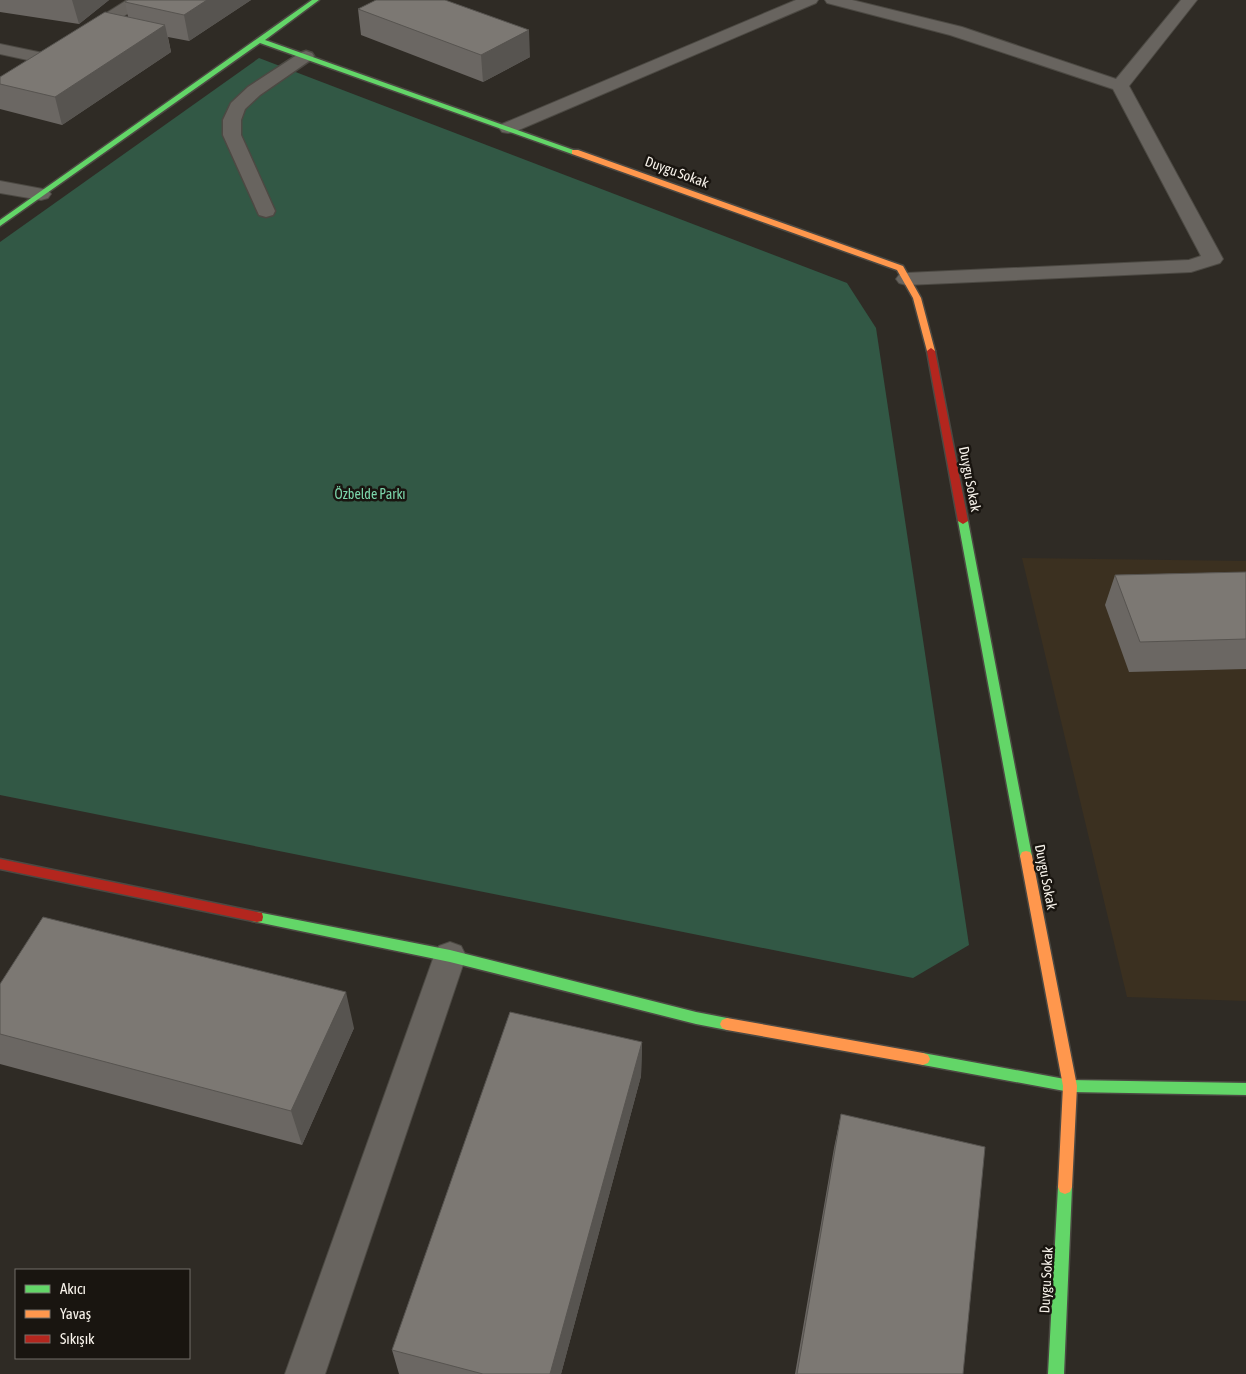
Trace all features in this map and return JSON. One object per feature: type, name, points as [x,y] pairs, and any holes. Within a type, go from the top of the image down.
[{"type":"street","points":[[0,49],[46,59],[138,0]]},
{"type":"street","points":[[0,224],[316,0]]},
{"type":"street","points":[[508,128],[810,0]]},
{"type":"street","points":[[833,0],[956,32],[1120,86],[1213,259],[1191,266],[906,279]]},
{"type":"street","points":[[1120,86],[1189,0]]},
{"type":"street","name":"Duygu Sokak","points":[[259,40],[900,268],[918,298],[928,338],[1070,1086],[1056,1374]]},
{"type":"street","points":[[0,187],[41,194]]},
{"type":"street","points":[[0,864],[450,956],[696,1018],[1070,1086],[1246,1089]]},
{"type":"street","points":[[305,1374],[450,956]]},
{"type":"lane","points":[[266,211],[232,135],[232,120],[237,107],[254,91],[306,56]]},
{"type":"shaded area","points":[[1022,558],[1246,561],[1246,1001],[1127,997]]},
{"type":"green space","name":"Özbelde Parkı","points":[[259,58],[847,283],[876,328],[969,945],[913,978],[0,795],[0,242]]},
{"type":"building","points":[[128,0],[207,0],[184,15],[125,2]]},
{"type":"building","points":[[376,0],[445,0],[529,30],[481,55],[358,9]]},
{"type":"building","points":[[105,12],[165,25],[55,97],[0,84],[0,77]]},
{"type":"building","points":[[1246,572],[1246,639],[1140,642],[1115,575]]},
{"type":"building","points":[[43,917],[346,992],[291,1111],[0,1034],[0,984]]},
{"type":"building","points":[[510,1012],[642,1042],[550,1374],[483,1374],[392,1350]]},
{"type":"building","points":[[841,1114],[985,1147],[963,1374],[797,1374]]},
{"type":"traffic: fast","points":[[0,224],[316,0]]},
{"type":"traffic: fast","points":[[259,40],[575,152]]},
{"type":"traffic: fast","points":[[963,521],[1026,856]]},
{"type":"traffic: fast","points":[[257,917],[450,956],[696,1018],[727,1024]]},
{"type":"traffic: fast","points":[[923,1059],[1070,1086],[1246,1089]]},
{"type":"traffic: fast","points":[[1056,1374],[1065,1187]]},
{"type":"traffic: slow","points":[[575,152],[900,268],[917,298],[931,351]]},
{"type":"traffic: slow","points":[[1026,856],[1070,1086],[1065,1187]]},
{"type":"traffic: slow","points":[[727,1024],[923,1059]]},
{"type":"traffic: jam","points":[[931,351],[963,521]]},
{"type":"traffic: jam","points":[[0,864],[257,917]]}]
